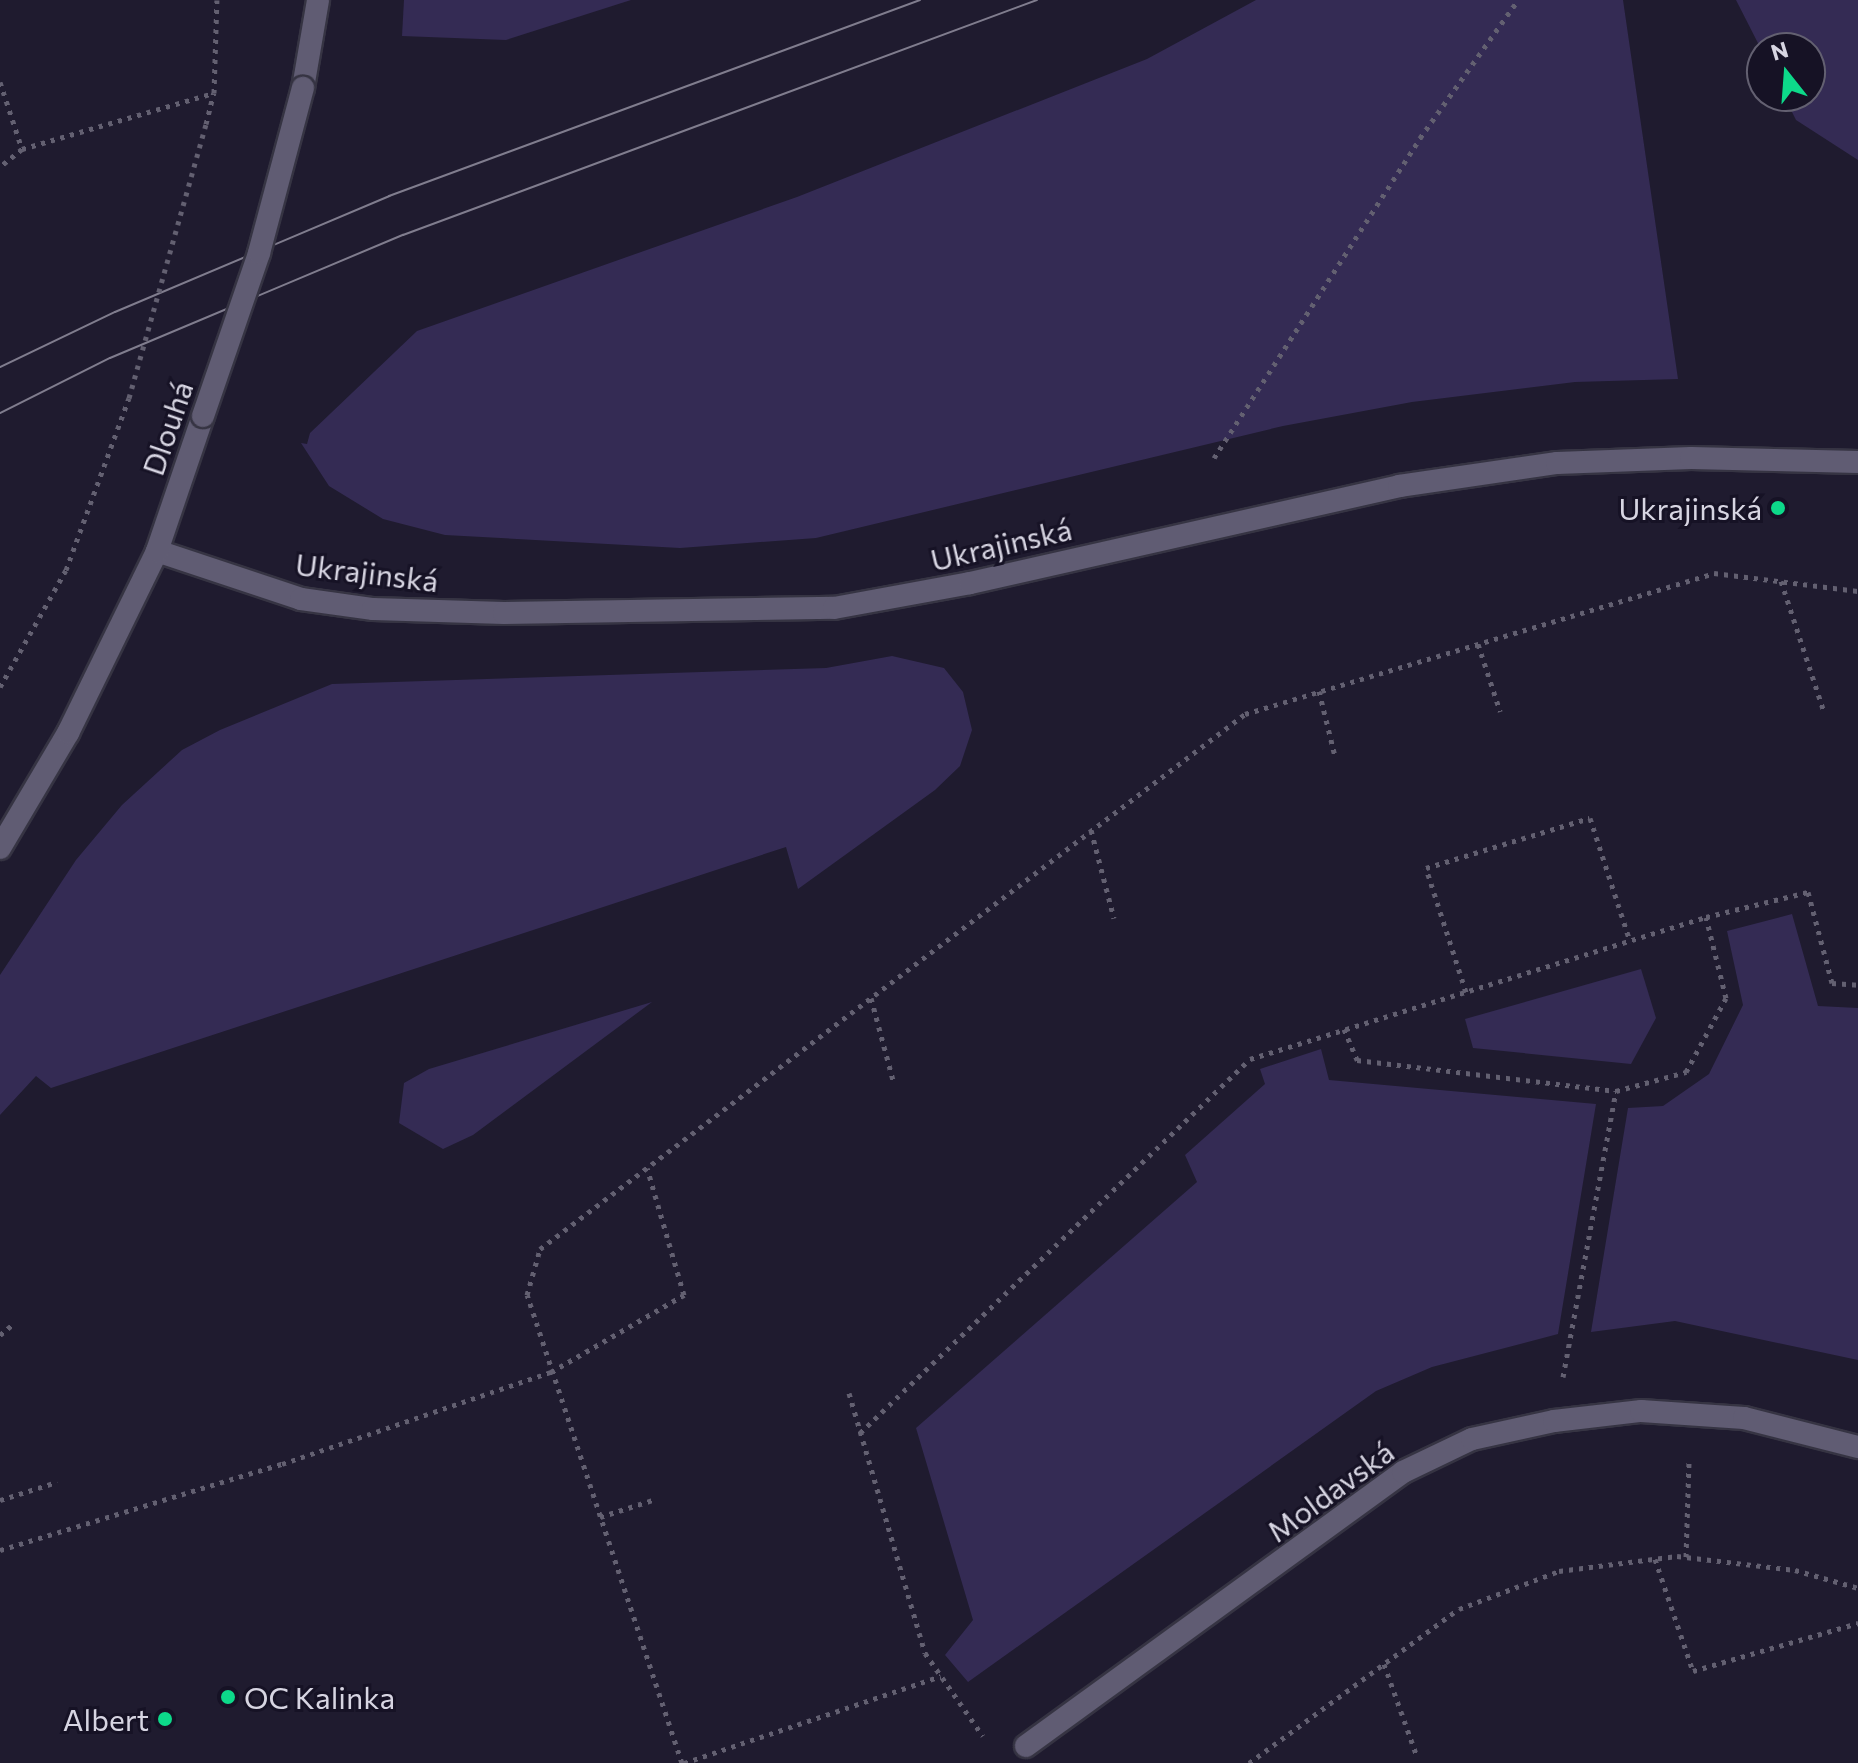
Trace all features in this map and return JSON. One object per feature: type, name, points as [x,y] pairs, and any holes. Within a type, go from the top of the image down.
[{"type":"street","name":"Dlouhá","points":[[0,848],[68,733],[157,551],[259,253],[303,88],[318,0]]},
{"type":"street","name":"Ukrajinská","points":[[157,551],[301,599],[373,609],[504,613],[834,608],[970,583],[1288,509],[1430,481],[1557,463],[1691,458],[1858,462]]},
{"type":"street","name":"Moldavská","points":[[1026,1746],[1403,1472],[1472,1439],[1554,1421],[1641,1411],[1744,1418],[1858,1447]]},
{"type":"path","points":[[0,687],[66,570],[129,398],[214,93],[217,0]]},
{"type":"path","points":[[1214,458],[1420,138],[1518,0]]},
{"type":"path","points":[[0,82],[22,149]]},
{"type":"path","points":[[0,167],[22,149],[214,93]]},
{"type":"path","points":[[941,1676],[683,1763],[527,1295],[540,1249],[1245,714],[1714,573],[1858,591]]},
{"type":"path","points":[[1781,581],[1823,709]]},
{"type":"path","points":[[1478,644],[1500,711]]},
{"type":"path","points":[[1319,691],[1335,756]]},
{"type":"path","points":[[1466,992],[1426,868],[1590,818],[1630,941]]},
{"type":"path","points":[[1091,830],[1114,918]]},
{"type":"path","points":[[860,1433],[1250,1059],[1706,917],[1808,892],[1832,983],[1858,985]]},
{"type":"path","points":[[1344,1029],[1357,1060],[1616,1091],[1686,1072],[1726,998],[1706,917]]},
{"type":"path","points":[[871,998],[894,1084]]},
{"type":"path","points":[[1554,1421],[1616,1091]]},
{"type":"path","points":[[0,1550],[282,1464],[551,1372],[684,1295],[647,1168]]},
{"type":"path","points":[[0,1335],[13,1324]]},
{"type":"path","points":[[849,1393],[925,1653],[985,1738]]},
{"type":"path","points":[[1686,1557],[1691,1414]]},
{"type":"path","points":[[0,1500],[57,1482]]},
{"type":"path","points":[[600,1517],[656,1499]]},
{"type":"path","points":[[1249,1763],[1384,1664],[1473,1604],[1559,1571],[1686,1557],[1795,1570],[1858,1588]]},
{"type":"path","points":[[1655,1559],[1693,1671],[1858,1623]]},
{"type":"path","points":[[1384,1664],[1416,1754]]},
{"type":"shaded area","points":[[404,0],[631,0],[506,40],[402,36]]},
{"type":"shaded area","points":[[1256,0],[1623,0],[1678,379],[1575,382],[1412,402],[1283,426],[816,538],[680,548],[445,535],[383,519],[329,486],[301,443],[307,444],[310,433],[417,331],[797,197],[1147,59]]},
{"type":"shaded area","points":[[1736,0],[1858,0],[1858,160],[1796,120],[1792,112],[1826,112],[1826,32],[1752,32]]},
{"type":"shaded area","points":[[892,656],[944,668],[963,692],[972,730],[960,766],[935,790],[798,889],[786,847],[51,1088],[36,1076],[0,1115],[0,975],[76,860],[122,805],[182,750],[220,730],[332,684],[826,668]]},
{"type":"shaded area","points":[[1792,914],[1818,1006],[1858,1008],[1858,1360],[1675,1321],[1591,1332],[1628,1108],[1663,1106],[1709,1074],[1743,1005],[1727,931]]},
{"type":"shaded area","points":[[1641,969],[1656,1018],[1631,1064],[1473,1048],[1465,1019]]},
{"type":"shaded area","points":[[652,1002],[473,1135],[443,1149],[399,1123],[404,1083],[429,1069]]},
{"type":"shaded area","points":[[1321,1049],[1329,1080],[1596,1104],[1558,1334],[1432,1367],[1376,1391],[968,1682],[945,1655],[973,1620],[916,1428],[1197,1182],[1185,1155],[1265,1084],[1260,1069]]},
{"type":"tram line","points":[[0,367],[115,312],[389,196],[920,0]]},
{"type":"tram line","points":[[0,413],[110,358],[403,235],[1037,0]]},
{"type":"place","name":"Ukrajinská","points":[[1778,508]]},
{"type":"place","name":"OC Kalinka","points":[[228,1697]]},
{"type":"place","name":"Albert","points":[[165,1719]]}]
